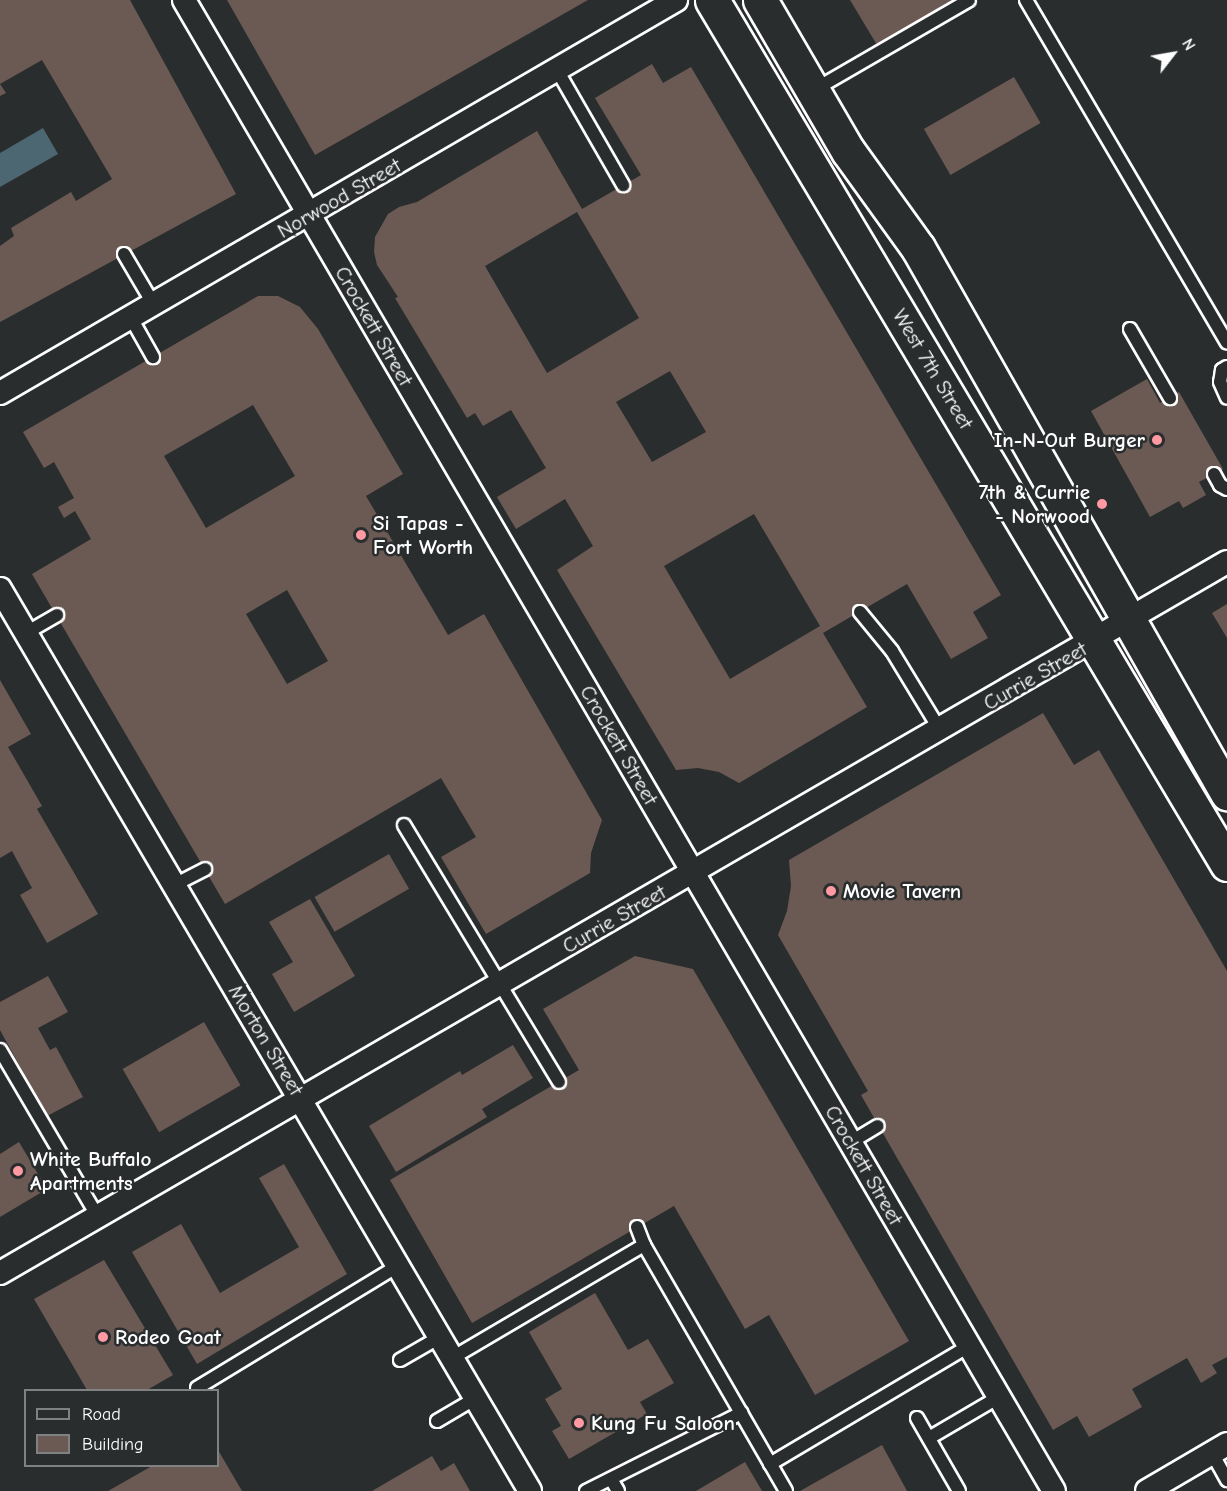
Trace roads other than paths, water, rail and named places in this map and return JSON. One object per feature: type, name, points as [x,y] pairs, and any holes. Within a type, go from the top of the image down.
[{"type":"main road","name":"West 7th Street","points":[[712,0],[1096,640],[1227,864]]},
{"type":"main road","points":[[760,0],[848,151],[918,248],[1056,487],[1128,621],[1227,793]]},
{"type":"street","name":"Crockett Street","points":[[184,0],[1054,1491]]},
{"type":"street","name":"Norwood Street","points":[[0,393],[310,215],[676,0]]},
{"type":"street","name":"Currie Street","points":[[0,1273],[1096,640],[1227,562]]},
{"type":"street","name":"Morton Street","points":[[0,589],[530,1491]]},
{"type":"street","points":[[1147,1491],[1219,1449]]},
{"type":"lane","points":[[813,91],[969,0]]},
{"type":"lane","points":[[1026,0],[1226,339]]},
{"type":"lane","points":[[557,69],[623,185]]},
{"type":"lane","points":[[124,254],[154,305]]},
{"type":"lane","points":[[131,318],[153,357]]},
{"type":"lane","points":[[1130,329],[1170,398]]},
{"type":"lane","points":[[1227,367],[1222,370],[1220,382],[1227,399]]},
{"type":"lane","points":[[1214,474],[1220,484],[1227,489]]},
{"type":"lane","points":[[860,612],[892,651],[940,730]]},
{"type":"lane","points":[[26,633],[57,615]]},
{"type":"lane","points":[[404,825],[559,1082]]},
{"type":"lane","points":[[174,885],[205,869]]},
{"type":"lane","points":[[0,1050],[98,1217]]},
{"type":"lane","points":[[850,1142],[879,1126]]},
{"type":"lane","points":[[637,1227],[644,1245],[786,1491]]},
{"type":"lane","points":[[452,1358],[644,1245]]},
{"type":"lane","points":[[196,1388],[398,1266]]},
{"type":"lane","points":[[400,1360],[440,1337]]},
{"type":"lane","points":[[770,1464],[969,1346]]},
{"type":"lane","points":[[929,1438],[999,1397]]},
{"type":"lane","points":[[437,1421],[476,1398]]},
{"type":"lane","points":[[586,1491],[741,1413]]},
{"type":"lane","points":[[917,1418],[959,1491]]},
{"type":"lane","points":[[1219,1449],[1227,1480]]},
{"type":"lane","points":[[611,1479],[618,1491]]},
{"type":"water","points":[[43,128],[58,154],[0,187],[0,153]]},
{"type":"place","name":"In-N-Out Burger","points":[[1157,440]]},
{"type":"place","name":"7th & Currie - Norwood","points":[[1102,504]]},
{"type":"place","name":"Si Tapas - Fort Worth","points":[[361,535]]},
{"type":"place","name":"Movie Tavern","points":[[831,891]]},
{"type":"place","name":"White Buffalo Apartments","points":[[18,1171]]},
{"type":"place","name":"Rodeo Goat","points":[[103,1337]]},
{"type":"place","name":"Kung Fu Saloon","points":[[579,1423]]}]
